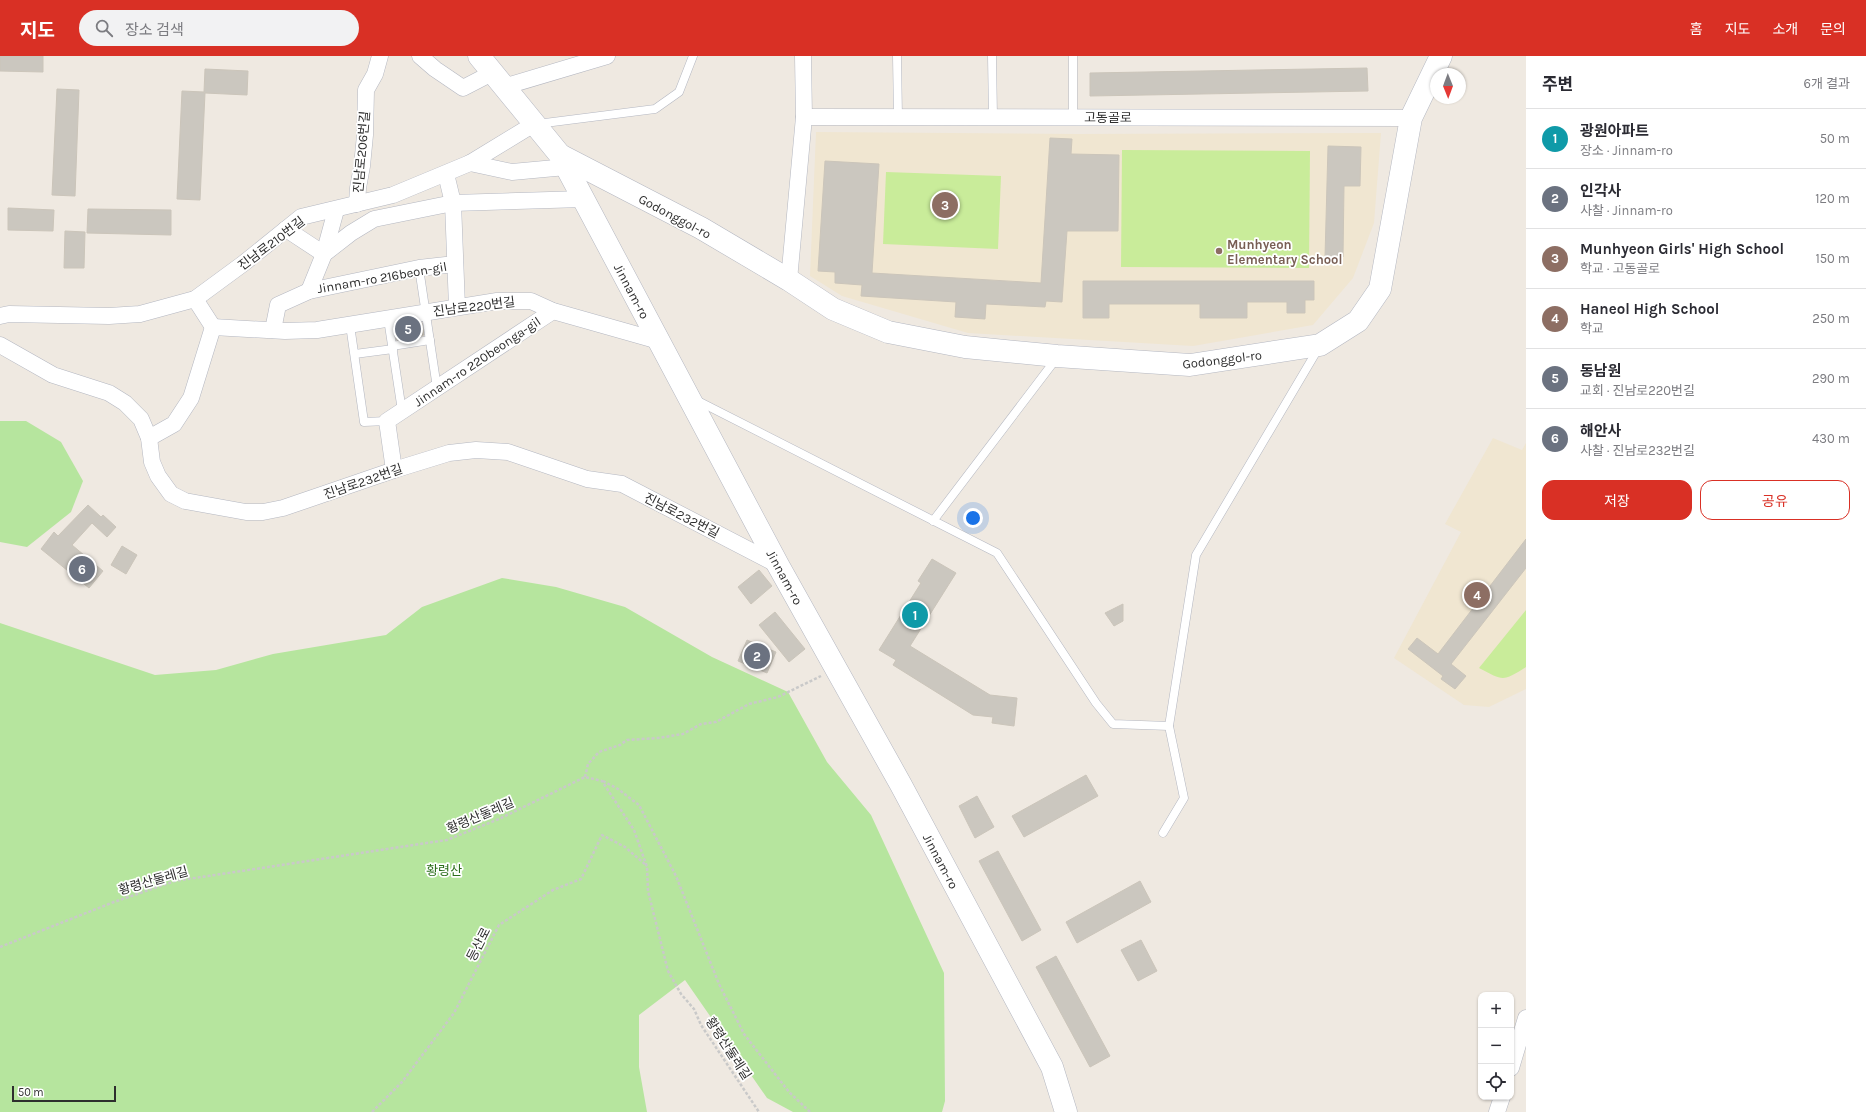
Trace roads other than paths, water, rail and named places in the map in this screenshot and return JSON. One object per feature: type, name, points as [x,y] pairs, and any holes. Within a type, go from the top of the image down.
[{"type":"main road","name":"Godonggol-ro","points":[[563,161],[701,228],[789,280],[833,309],[888,332],[964,347],[1057,356],[1190,365],[1320,345],[1358,321],[1380,289],[1412,118],[1441,56]]},
{"type":"main road","name":"Jinnam-ro","points":[[492,72],[563,161],[778,565],[901,785],[1052,1067],[1066,1112]]},
{"type":"street","name":"진남로206번길","points":[[357,204],[365,135],[366,90],[375,74],[380,56]]},
{"type":"street","points":[[420,56],[435,69],[463,88],[492,72],[606,56]]},
{"type":"street","points":[[789,280],[804,117],[802,56]]},
{"type":"street","name":"고동골로","points":[[804,117],[1412,118]]},
{"type":"street","name":"진남로210번길","points":[[0,316],[9,314],[109,316],[140,314],[195,299],[301,217],[336,210],[393,195],[446,174],[470,163],[534,124]]},
{"type":"street","points":[[470,163],[512,172],[563,161]]},
{"type":"street","points":[[446,174],[453,203],[457,307]]},
{"type":"street","points":[[324,254],[351,233],[374,219],[453,203],[583,199]]},
{"type":"street","points":[[309,290],[324,254],[336,210]]},
{"type":"street","points":[[286,229],[324,254]]},
{"type":"street","name":"Jinnam-ro 216beon-gil","points":[[273,330],[278,305],[309,290],[419,268],[455,264]]},
{"type":"street","points":[[149,438],[174,424],[191,398],[213,327],[195,299]]},
{"type":"street","name":"진남로220번길","points":[[213,327],[273,330],[318,330],[457,307],[514,300],[531,301],[553,311],[658,341]]},
{"type":"street","name":"Jinnam-ro 220beonga-gil","points":[[387,421],[553,311]]},
{"type":"street","name":"진남로232번길","points":[[0,345],[54,375],[109,393],[125,403],[141,419],[149,438],[152,462],[158,476],[171,494],[185,501],[246,512],[263,512],[283,508],[449,453],[476,450],[508,452],[587,479],[622,484],[778,565]]},
{"type":"street","points":[[387,421],[394,470]]},
{"type":"street","points":[[1512,1064],[1526,1018]]},
{"type":"lane","points":[[534,124],[655,110],[679,92],[693,56]]},
{"type":"lane","points":[[897,56],[898,117]]},
{"type":"lane","points":[[992,56],[993,117]]},
{"type":"lane","points":[[1073,56],[1073,117]]},
{"type":"lane","points":[[419,268],[437,388]]},
{"type":"lane","name":"Jinnam-ro 220beonga-gil","points":[[388,319],[402,411]]},
{"type":"lane","points":[[350,325],[364,422],[387,421]]},
{"type":"lane","points":[[355,354],[430,340]]},
{"type":"lane","points":[[1163,833],[1184,798],[1169,726],[1196,555],[1320,345]]},
{"type":"lane","points":[[933,520],[1057,356]]},
{"type":"lane","points":[[688,396],[997,553],[1096,703],[1113,724],[1169,726]]},
{"type":"place","name":"Munhyeon Girls' High School","points":[[945,205]]},
{"type":"place","name":"Munhyeon Elementary School","points":[[1219,251]]},
{"type":"place","name":"동남원","points":[[408,329]]},
{"type":"place","name":"해안사","points":[[82,569]]},
{"type":"place","name":"Haneol High School","points":[[1477,595]]},
{"type":"place","name":"광원아파트","points":[[915,615]]},
{"type":"place","name":"인각사","points":[[757,656]]},
{"type":"park label","name":"황령산","points":[[444,870]]}]
